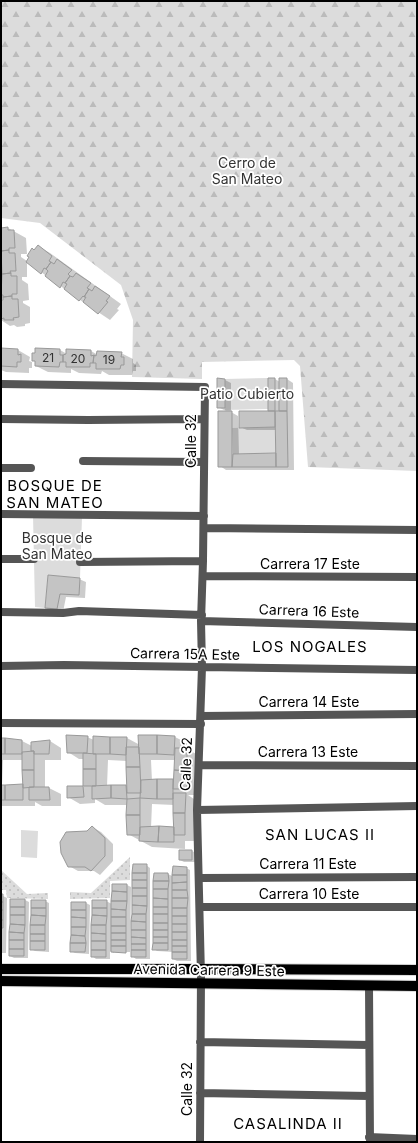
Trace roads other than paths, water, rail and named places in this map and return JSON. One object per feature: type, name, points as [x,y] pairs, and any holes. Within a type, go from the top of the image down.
[{"type":"main road","name":"Avenida Carrera 9 Este","points":[[1,970],[417,970]]},
{"type":"main road","name":"Avenida Carrera 9 Este","points":[[1,981],[417,986]]},
{"type":"street","name":"Calle 32","points":[[1,384],[205,387],[204,528],[201,618],[201,720],[197,810],[201,969],[200,1142]]},
{"type":"street","points":[[1,419],[204,419]]},
{"type":"street","points":[[83,460],[204,462]]},
{"type":"street","points":[[1,468],[31,468]]},
{"type":"street","points":[[1,514],[204,516]]},
{"type":"street","points":[[204,528],[417,530]]},
{"type":"street","points":[[1,559],[34,559]]},
{"type":"street","points":[[80,562],[203,561]]},
{"type":"street","name":"Carrera 17 Este","points":[[203,576],[417,577]]},
{"type":"street","name":"Carrera 16 Este","points":[[1,612],[56,613],[79,611],[201,618],[417,627]]},
{"type":"street","name":"Carrera 15A Este","points":[[1,666],[64,665],[417,670]]},
{"type":"street","name":"Carrera 14 Este","points":[[1,724],[417,714]]},
{"type":"street","name":"Carrera 13 Este","points":[[198,765],[417,766]]},
{"type":"street","points":[[197,810],[417,806]]},
{"type":"street","name":"Carrera 11 Este","points":[[199,878],[417,877]]},
{"type":"street","name":"Carrera 10 Este","points":[[200,907],[417,907]]},
{"type":"street","points":[[369,986],[370,1140],[417,1138]]},
{"type":"street","points":[[200,1042],[369,1045]]},
{"type":"street","points":[[200,1093],[369,1096]]},
{"type":"district","name":"BOSQUE DE SAN MATEO","points":[[55,494]]},
{"type":"district","name":"LOS NOGALES","points":[[310,647]]},
{"type":"district","name":"SAN LUCAS II","points":[[320,835]]},
{"type":"district","name":"CASALINDA II","points":[[288,1124]]},
{"type":"park label","name":"Cerro de San Mateo","points":[[247,172]]},
{"type":"park label","name":"Patio Cubierto","points":[[247,394]]},
{"type":"park label","name":"Bosque de San Mateo","points":[[57,546]]}]
